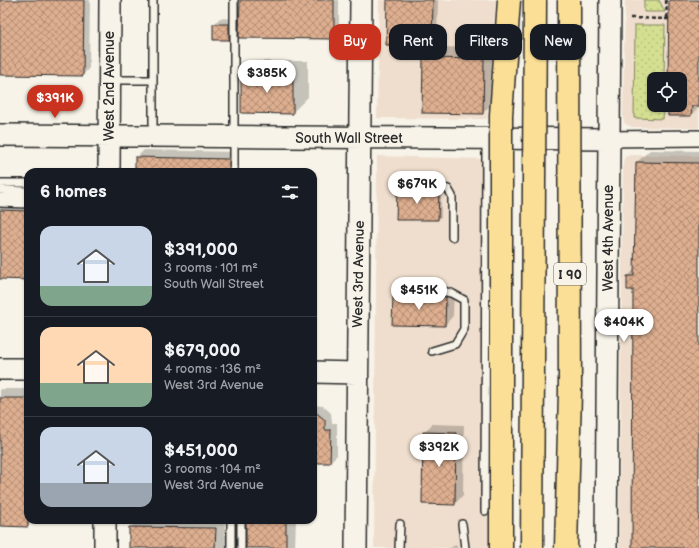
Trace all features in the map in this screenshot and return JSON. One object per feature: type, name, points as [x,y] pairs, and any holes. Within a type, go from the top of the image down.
[{"type":"highway","points":[[501,548],[502,115],[509,0]]},
{"type":"highway","name":"I 90","points":[[532,548],[535,0]]},
{"type":"highway","name":"I 90","points":[[566,548],[570,392],[569,0]]},
{"type":"street","name":"West 2nd Avenue","points":[[109,168],[110,0]]},
{"type":"street","name":"West 3rd Avenue","points":[[356,548],[361,0]]},
{"type":"street","name":"West 4th Avenue","points":[[606,548],[610,0]]},
{"type":"street","name":"South Wall Street","points":[[0,135],[360,138],[699,138]]},
{"type":"street","points":[[0,369],[24,369]]},
{"type":"street","points":[[317,372],[358,373]]},
{"type":"street","points":[[105,524],[105,548]]},
{"type":"lane","points":[[153,0],[153,136]]},
{"type":"lane","points":[[234,0],[234,168]]},
{"type":"lane","points":[[110,80],[153,80]]},
{"type":"lane","points":[[485,511],[486,138]]},
{"type":"lane","points":[[418,180],[448,189],[452,196],[452,237]]},
{"type":"lane","points":[[0,183],[24,183]]},
{"type":"lane","points":[[0,190],[24,191]]},
{"type":"lane","points":[[0,197],[24,197]]},
{"type":"lane","points":[[0,203],[24,204]]},
{"type":"lane","points":[[411,284],[451,293],[464,300],[464,329],[455,344],[432,351]]},
{"type":"lane","points":[[231,524],[231,548]]},
{"type":"lane","points":[[241,524],[241,548]]},
{"type":"lane","points":[[399,548],[400,524]]},
{"type":"lane","points":[[462,524],[465,548]]},
{"type":"path","points":[[630,18],[668,19],[666,0]]},
{"type":"shaded area","points":[[379,0],[496,0],[494,24],[455,24],[455,60],[491,60],[487,119],[377,118],[378,60],[381,60],[381,24],[379,24]]},
{"type":"shaded area","points":[[625,0],[699,0],[699,128],[632,127],[625,124],[623,118]]},
{"type":"shaded area","points":[[630,155],[699,156],[699,548],[619,548],[623,162],[625,157]]},
{"type":"shaded area","points":[[377,156],[484,159],[491,433],[489,548],[374,548]]},
{"type":"green space","points":[[644,0],[659,0],[665,12],[644,12]]},
{"type":"green space","points":[[635,25],[665,25],[664,72],[647,72],[647,112],[664,112],[663,119],[634,118]]},
{"type":"building","points":[[0,0],[84,0],[83,76],[0,75]]},
{"type":"building","points":[[240,0],[334,0],[334,24],[329,24],[329,39],[239,38]]},
{"type":"building","points":[[387,0],[433,0],[432,24],[389,24],[389,45],[386,45]]},
{"type":"building","points":[[669,0],[699,0],[699,106],[692,106],[691,116],[668,116],[668,112],[687,112],[687,72],[668,72]]},
{"type":"building","points":[[213,24],[229,24],[229,40],[213,40]]},
{"type":"building","points":[[447,58],[455,59],[455,60],[484,60],[483,114],[422,113],[423,60],[447,60]]},
{"type":"building","points":[[241,75],[293,76],[293,114],[241,113]]},
{"type":"building","points":[[135,157],[229,159],[229,168],[135,168]]},
{"type":"building","points":[[636,162],[699,163],[699,548],[632,548],[633,290],[627,290],[627,276],[634,276]]},
{"type":"building","points":[[397,190],[439,191],[438,220],[396,220]]},
{"type":"building","points":[[0,210],[24,211],[24,280],[0,279]]},
{"type":"building","points":[[393,296],[446,297],[445,326],[392,325]]},
{"type":"building","points":[[0,398],[24,398],[24,524],[28,524],[28,527],[0,526]]},
{"type":"building","points":[[317,413],[325,420],[325,430],[331,430],[330,463],[317,463]]},
{"type":"building","points":[[423,432],[456,433],[455,505],[422,504]]},
{"type":"building","points":[[246,524],[286,524],[286,548],[246,548]]},
{"type":"building","points":[[129,527],[216,528],[215,548],[129,548]]}]
